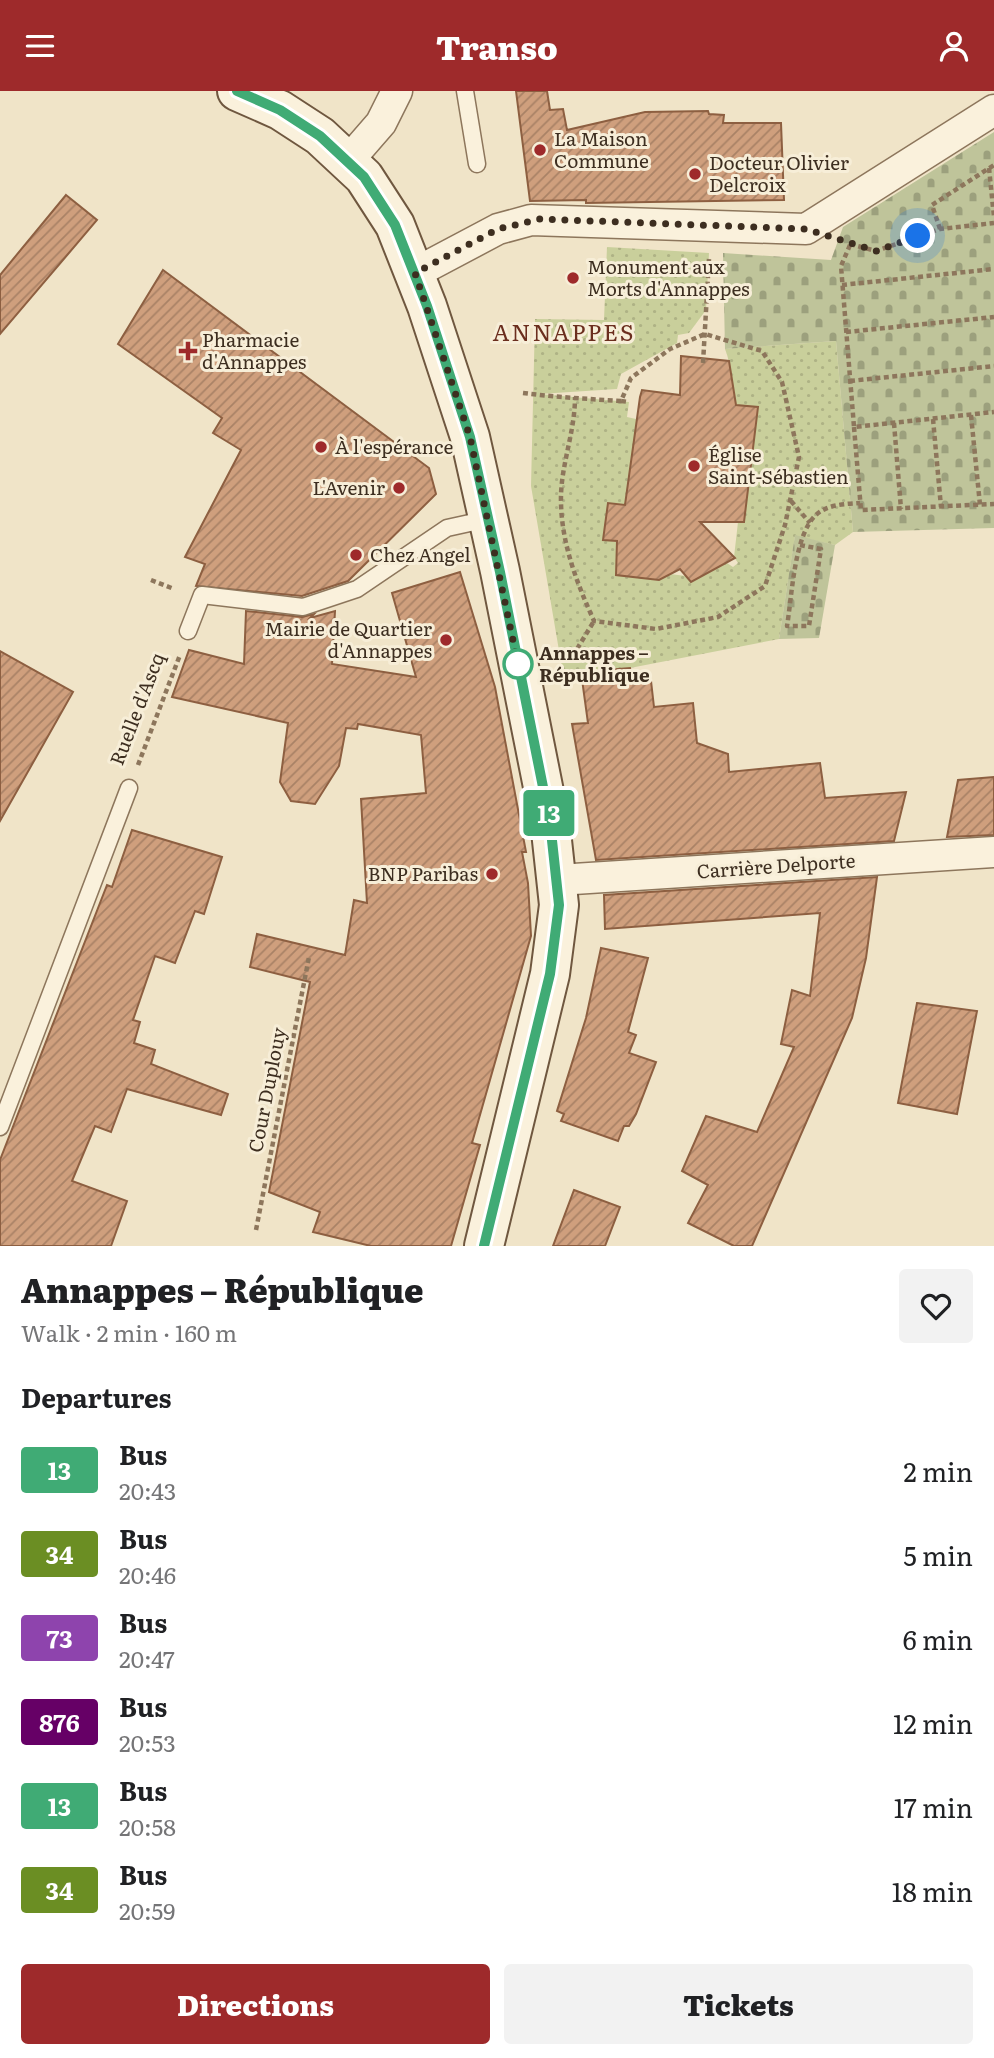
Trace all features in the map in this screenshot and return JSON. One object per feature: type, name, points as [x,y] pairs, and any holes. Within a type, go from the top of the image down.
[{"type":"street","points":[[237,91],[300,122],[348,160],[382,203],[415,273],[466,426],[480,481],[550,822],[558,880],[557,928],[552,963],[484,1246]]},
{"type":"street","points":[[348,160],[382,123],[397,91]]},
{"type":"street","points":[[415,273],[498,229],[523,221],[806,229],[994,110]]},
{"type":"street","name":"Carrière Delporte","points":[[558,880],[994,852]]},
{"type":"lane","points":[[465,91],[477,164]]},
{"type":"lane","points":[[188,631],[202,595],[303,607],[357,589],[447,528],[488,519]]},
{"type":"lane","name":"Ruelle d'Ascq","points":[[0,1126],[129,787]]},
{"type":"path","points":[[940,229],[932,205],[991,167],[994,217]]},
{"type":"path","points":[[806,229],[876,251],[940,229],[994,223]]},
{"type":"path","points":[[704,363],[709,227]]},
{"type":"path","points":[[850,244],[841,266],[861,510],[994,504]]},
{"type":"path","points":[[842,285],[994,269]]},
{"type":"path","points":[[846,332],[994,317]]},
{"type":"path","points":[[594,621],[656,629],[718,617],[765,586],[790,501],[799,457],[782,382],[762,351],[705,334],[670,349],[631,377],[621,401]]},
{"type":"path","points":[[850,381],[994,366]]},
{"type":"path","points":[[523,393],[629,402]]},
{"type":"path","points":[[575,397],[575,418],[561,495],[571,568],[594,621]]},
{"type":"path","points":[[854,427],[994,412]]},
{"type":"path","points":[[971,415],[980,505]]},
{"type":"path","points":[[933,419],[941,506]]},
{"type":"path","points":[[894,423],[901,509]]},
{"type":"path","points":[[790,501],[810,523]]},
{"type":"path","points":[[800,545],[821,549],[809,626],[787,626],[800,545],[810,523],[817,514],[832,506],[860,503]]},
{"type":"path","points":[[555,658],[574,655],[594,621]]},
{"type":"path","name":"Ruelle d'Ascq","points":[[129,787],[188,631]]},
{"type":"path","name":"Cour Duplouy","points":[[256,1230],[309,957]]},
{"type":"green space","points":[[994,132],[994,528],[853,532],[836,341],[725,349],[723,253],[831,260],[843,227]]},
{"type":"green space","points":[[607,247],[709,253],[706,310],[689,333],[678,335],[677,343],[621,374],[617,389],[539,394],[629,402],[627,417],[636,419],[636,425],[642,426],[626,505],[608,503],[605,540],[624,543],[617,549],[616,575],[651,579],[656,574],[662,579],[670,574],[686,576],[691,582],[727,563],[733,567],[738,563],[734,557],[738,522],[744,522],[742,495],[747,494],[757,407],[736,405],[725,349],[836,341],[853,532],[835,545],[795,536],[779,639],[630,668],[563,674],[531,486],[535,319],[604,320]]},
{"type":"green space","points":[[795,535],[835,545],[819,638],[779,639]]},
{"type":"building","points":[[516,91],[547,91],[550,110],[563,109],[567,130],[645,112],[708,111],[709,114],[724,115],[723,123],[781,123],[784,200],[586,203],[586,200],[530,201]]},
{"type":"building","points":[[66,195],[97,220],[0,334],[0,275]]},
{"type":"building","points":[[163,270],[429,468],[436,494],[348,581],[302,596],[196,586],[205,564],[185,557],[241,450],[213,433],[222,418],[118,344]]},
{"type":"building","name":"Église Saint-Sébastien","points":[[681,356],[729,361],[736,405],[758,407],[744,522],[700,522],[735,558],[691,582],[680,569],[659,580],[616,575],[617,541],[603,540],[608,503],[625,505],[642,390],[680,395]]},
{"type":"building","points":[[460,572],[495,687],[526,852],[522,852],[528,883],[531,936],[472,1143],[480,1145],[451,1246],[371,1246],[313,1232],[320,1212],[269,1192],[310,982],[250,967],[257,934],[345,955],[354,900],[367,903],[361,799],[426,793],[421,735],[358,724],[357,729],[346,728],[339,766],[315,804],[291,801],[280,782],[288,723],[172,697],[189,650],[244,664],[246,611],[302,617],[314,614],[310,618],[335,611],[332,664],[416,677],[392,593]]},
{"type":"building","points":[[0,651],[73,692],[0,821]]},
{"type":"building","points":[[630,668],[633,684],[651,681],[654,707],[693,703],[697,743],[728,754],[729,772],[820,763],[825,798],[906,792],[894,841],[596,860],[572,724],[588,723],[581,672]]},
{"type":"building","points":[[994,777],[994,835],[947,837],[958,780]]},
{"type":"building","points":[[132,830],[222,857],[204,914],[195,911],[175,963],[155,956],[133,1020],[140,1022],[134,1043],[155,1050],[151,1064],[228,1094],[221,1115],[127,1089],[111,1132],[95,1126],[72,1181],[127,1201],[111,1246],[0,1246],[0,1160],[107,885],[112,887]]},
{"type":"building","points":[[877,877],[866,958],[852,1018],[752,1246],[734,1246],[688,1223],[708,1185],[682,1171],[706,1116],[757,1132],[794,1047],[781,1044],[792,990],[810,996],[820,913],[605,929],[604,895]]},
{"type":"building","points":[[601,948],[648,958],[628,1032],[636,1035],[629,1053],[656,1062],[636,1114],[629,1126],[624,1126],[618,1141],[561,1121],[564,1114],[557,1111],[586,1018]]},
{"type":"building","points":[[917,1003],[977,1011],[957,1114],[898,1103]]},
{"type":"building","points":[[574,1190],[620,1207],[605,1246],[553,1246]]},
{"type":"bus line","name":"13","points":[[237,91],[280,110],[320,136],[364,177],[395,225],[427,306],[470,437],[500,572],[550,822],[559,905],[550,974],[484,1246]]},
{"type":"place","name":"La Maison Commune","points":[[540,150]]},
{"type":"place","name":"Docteur Olivier Delcroix","points":[[695,174]]},
{"type":"place","name":"Monument aux Morts d'Annappes","points":[[573,278]]},
{"type":"place","name":"Pharmacie d'Annappes","points":[[188,351]]},
{"type":"place","name":"À l'espérance","points":[[321,447]]},
{"type":"place","name":"Église Saint-Sébastien","points":[[694,466]]},
{"type":"place","name":"L'Avenir","points":[[399,488]]},
{"type":"place","name":"Chez Angel","points":[[356,555]]},
{"type":"place","name":"Mairie de Quartier d'Annappes","points":[[446,640]]},
{"type":"place","name":"Annappes – République","points":[[518,664]]},
{"type":"place","name":"BNP Paribas","points":[[492,874]]},
{"type":"district","name":"ANNAPPES","points":[[564,333]]},
{"type":"route","points":[[518,664],[470,437],[415,273],[498,229],[540,219],[806,229],[876,251],[918,236]]}]
